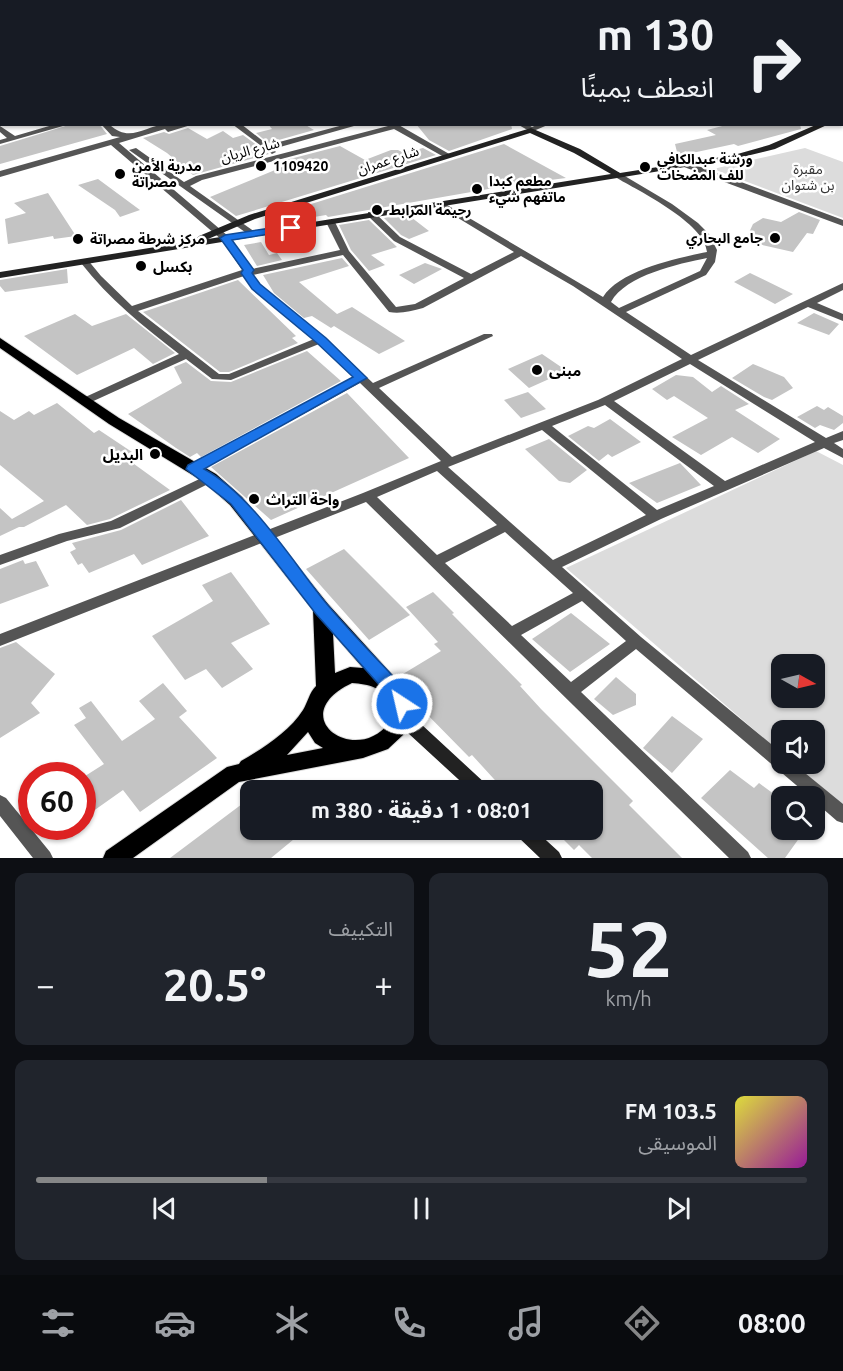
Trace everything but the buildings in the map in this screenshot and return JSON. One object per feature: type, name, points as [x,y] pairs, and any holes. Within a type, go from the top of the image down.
[{"type":"main road","points":[[803,134],[808,126]]},
{"type":"main road","points":[[0,275],[188,244],[221,235],[252,234],[687,165],[760,151],[821,126]]},
{"type":"main road","name":"شارع عمران","points":[[221,235],[237,223],[531,130]]},
{"type":"main road","points":[[531,130],[577,151],[618,175]]},
{"type":"main road","points":[[0,342],[85,401],[210,478],[236,501],[322,609],[397,693],[402,704],[402,717],[397,728],[388,738],[376,745],[234,774]]},
{"type":"main road","points":[[322,609],[326,686]]},
{"type":"main road","points":[[114,858],[234,774],[277,751],[312,714],[319,695],[326,686],[357,675],[377,678],[389,684]]},
{"type":"main road","points":[[312,714],[315,726],[322,737],[348,749],[363,748]]},
{"type":"main road","points":[[402,717],[470,780]]},
{"type":"main road","points":[[534,840],[553,858]]},
{"type":"street","points":[[0,142],[60,126]]},
{"type":"street","points":[[106,126],[116,140],[221,235],[256,287],[321,340],[372,387],[444,464],[507,525],[636,641],[771,754]]},
{"type":"street","points":[[0,174],[169,126]]},
{"type":"street","points":[[116,140],[182,126]]},
{"type":"street","points":[[238,126],[277,156]]},
{"type":"street","points":[[266,148],[313,132],[347,126]]},
{"type":"street","points":[[392,126],[447,155]]},
{"type":"street","name":"شارع الريان","points":[[184,186],[199,178],[277,156],[329,145],[392,126]]},
{"type":"street","points":[[524,126],[531,130]]},
{"type":"street","name":"شارع عمران","points":[[531,130],[542,126]]},
{"type":"street","points":[[0,128],[14,139]]},
{"type":"street","points":[[313,132],[329,145]]},
{"type":"street","points":[[116,140],[252,234]]},
{"type":"street","points":[[687,165],[843,223]]},
{"type":"street","points":[[618,175],[697,226],[710,242],[712,255],[708,268],[703,273],[618,312]]},
{"type":"street","points":[[439,204],[605,303],[691,360],[843,454]]},
{"type":"street","points":[[372,214],[397,239],[471,278]]},
{"type":"street","points":[[331,222],[345,252],[393,310],[405,310],[419,306],[521,252]]},
{"type":"street","points":[[130,310],[247,272],[345,252]]},
{"type":"street","points":[[605,303],[606,298],[618,286],[685,260],[712,255]]},
{"type":"street","points":[[84,261],[104,285],[130,310],[216,377],[226,378],[321,340]]},
{"type":"street","points":[[0,640],[606,400],[843,286]]},
{"type":"street","points":[[809,303],[843,318]]},
{"type":"street","points":[[372,387],[488,336]]},
{"type":"street","points":[[85,401],[187,354]]},
{"type":"street","points":[[193,469],[361,378]]},
{"type":"street","points":[[606,400],[724,487]]},
{"type":"street","points":[[544,425],[656,516]]},
{"type":"street","points":[[552,566],[656,516],[843,435]]},
{"type":"street","points":[[0,560],[64,537],[115,525],[210,478]]},
{"type":"street","points":[[368,496],[742,858]]},
{"type":"street","points":[[435,562],[507,525]]},
{"type":"street","points":[[509,634],[584,594]]},
{"type":"street","points":[[569,692],[636,641]]},
{"type":"street","points":[[795,774],[843,815]]},
{"type":"street","points":[[0,803],[44,858]]},
{"type":"green space","name":"مقبرة بن شتوان","points":[[805,148],[843,162],[843,218],[713,169]]},
{"type":"green space","points":[[816,451],[843,465],[843,805],[825,790],[825,786],[820,786],[806,774],[825,774],[825,720],[771,720],[771,744],[566,568]]},
{"type":"place","name":"1109420","points":[[261,166]]},
{"type":"place","name":"ورشة عبدالكافي للف المضخات","points":[[645,167]]},
{"type":"place","name":"مدرية الأمن مصراتة","points":[[120,174]]},
{"type":"place","name":"مطعم كبدا ماتفهم شيء","points":[[477,189]]},
{"type":"place","name":"رحيمة المرابط","points":[[377,210]]},
{"type":"place","name":"جامع البحاري","points":[[775,238]]},
{"type":"place","name":"مركز شرطة مصراتة","points":[[78,239]]},
{"type":"place","name":"بكسل","points":[[141,266]]},
{"type":"place","name":"مبنى","points":[[537,370]]},
{"type":"place","name":"البديل","points":[[155,454]]},
{"type":"place","name":"واحة التراث","points":[[254,499]]},
{"type":"route","points":[[291,228],[225,238],[248,270],[246,273],[256,287],[321,340],[361,378],[193,469],[210,478],[236,501],[322,609],[397,693],[402,704]]}]
